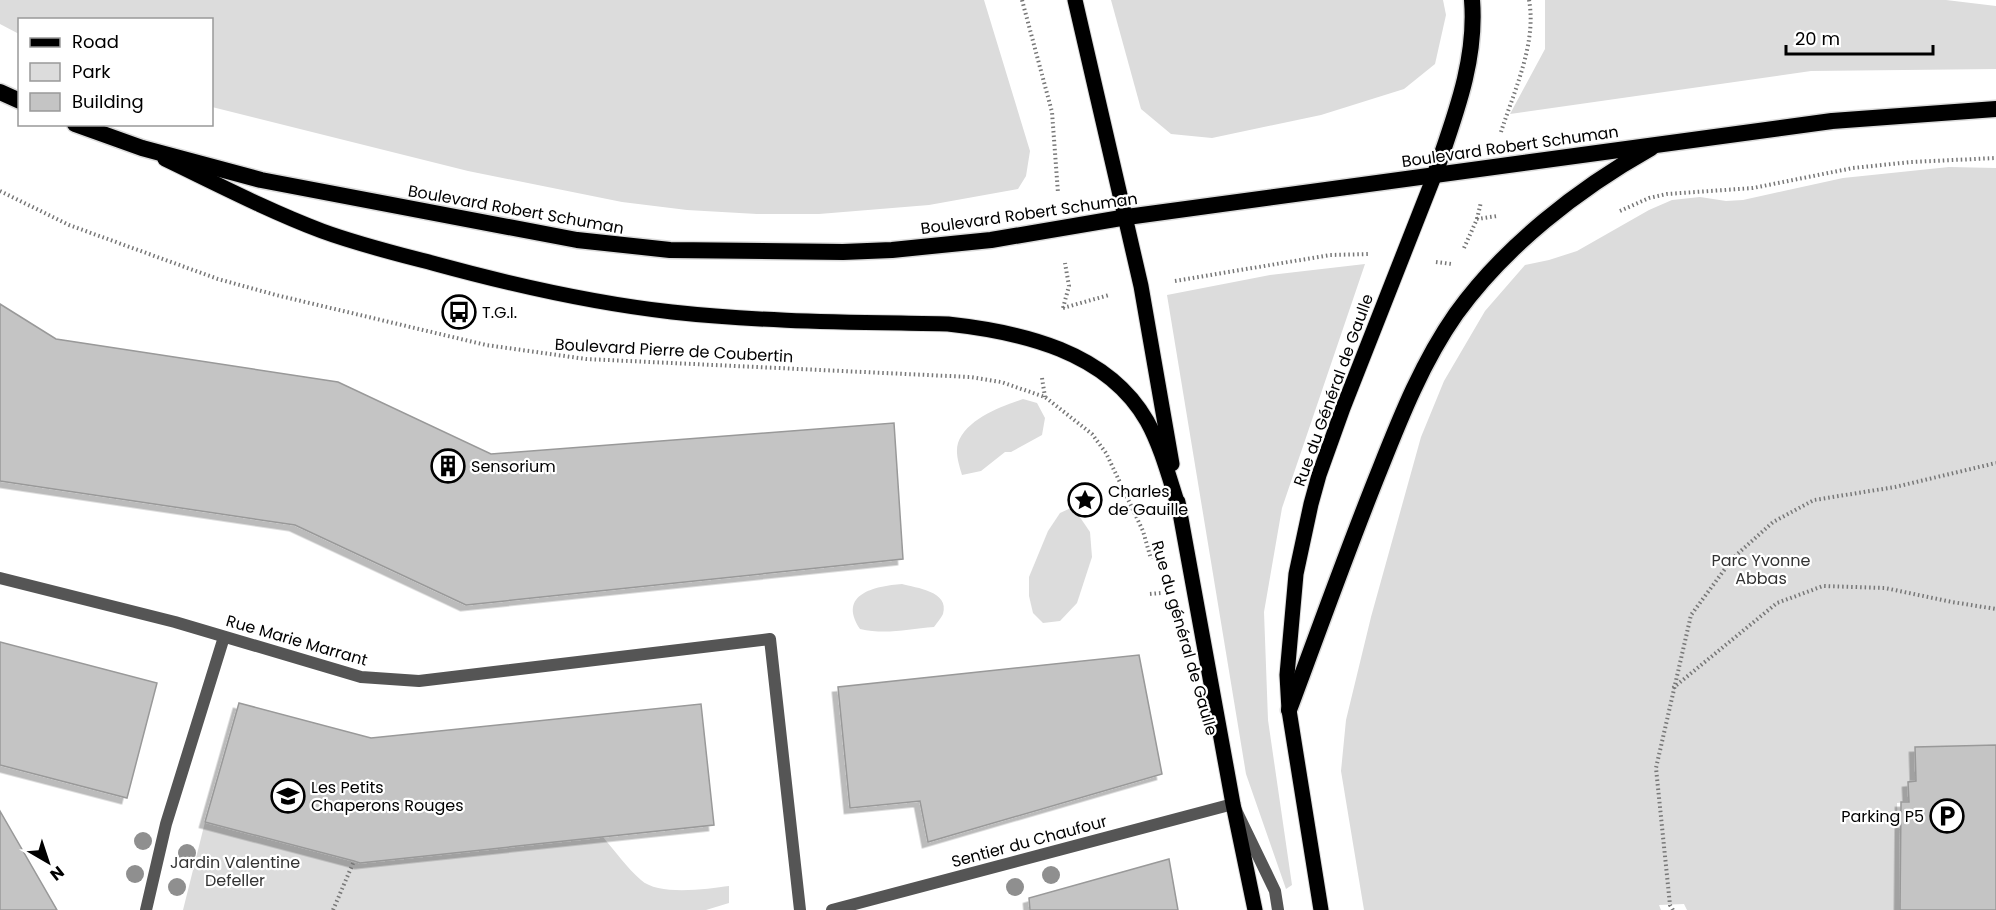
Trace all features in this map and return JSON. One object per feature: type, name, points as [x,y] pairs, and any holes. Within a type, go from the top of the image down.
[{"type":"highway","points":[[1435,174],[1458,107],[1470,60],[1474,23],[1472,0]]},
{"type":"highway","points":[[0,92],[18,99]]},
{"type":"highway","name":"Boulevard Robert Schuman","points":[[81,126],[142,148],[261,180],[577,240],[670,250],[778,252],[892,250],[991,240],[1127,217],[1660,143],[1832,121],[1996,109]]},
{"type":"highway","points":[[1289,711],[1359,521],[1398,424],[1421,374],[1455,315],[1487,277],[1532,233],[1611,173],[1660,143]]},
{"type":"main road","name":"Rue du Général de Gaulle","points":[[1075,0],[1142,286],[1233,804],[1255,910]]},
{"type":"main road","points":[[142,148],[321,231],[363,245],[538,290],[672,312],[948,324],[985,328],[1043,343],[1073,355],[1100,371],[1134,402],[1147,421],[1180,511]]},
{"type":"main road","name":"Rue du Général de Gaulle","points":[[1321,910],[1289,711],[1287,675],[1296,574],[1311,504],[1343,408],[1435,174]]},
{"type":"street","name":"Rue Marie Marrant","points":[[0,578],[175,622],[361,676],[419,681],[770,639],[800,910]]},
{"type":"street","points":[[146,910],[166,825],[224,637]]},
{"type":"street","name":"Sentier du Chaufour","points":[[832,910],[1233,804]]},
{"type":"street","name":"Rue du Général de Gaulle","points":[[1233,804],[1275,891],[1278,910]]},
{"type":"path","points":[[1022,0],[1054,127]]},
{"type":"path","points":[[1477,219],[1490,167],[1523,64],[1529,33],[1528,0]]},
{"type":"path","name":"Boulevard Pierre de Coubertin","points":[[0,191],[69,225],[174,264],[247,287],[486,345],[586,359],[970,377],[1001,382],[1045,397]]},
{"type":"path","name":"Rue du général de Gaulle","points":[[1045,397],[1092,434],[1106,453],[1143,531],[1152,562]]},
{"type":"path","points":[[1673,910],[1670,904],[1656,768],[1691,615],[1733,558],[1773,522],[1814,500],[1895,487],[1996,463]]},
{"type":"path","name":"Rue du général de Gaulle","points":[[1158,583],[1165,603]]},
{"type":"path","points":[[1673,689],[1777,603],[1823,586],[1885,588],[1996,609]]},
{"type":"path","points":[[333,910],[354,861]]},
{"type":"green space","points":[[0,0],[984,0],[1030,151],[1026,176],[1018,189],[929,205],[819,214],[757,214],[687,210],[622,202],[468,171],[213,107],[213,18],[18,18],[18,33],[0,24]]},
{"type":"green space","points":[[1111,0],[1443,0],[1446,15],[1435,64],[1404,89],[1321,115],[1212,138],[1171,134],[1141,109]]},
{"type":"green space","points":[[1545,0],[1946,0],[1996,6],[1996,69],[1811,71],[1510,114],[1545,49]]},
{"type":"green space","name":"Parc Yvonne Abbas","points":[[1949,167],[1996,168],[1996,745],[1915,748],[1916,781],[1908,783],[1909,802],[1897,803],[1898,828],[1903,829],[1900,910],[1687,910],[1684,904],[1659,905],[1661,910],[1364,910],[1341,771],[1346,720],[1371,617],[1421,437],[1444,381],[1485,311],[1525,265],[1577,251],[1649,210],[1672,200],[1700,197],[1726,201],[1743,200],[1843,178]]},
{"type":"green space","points":[[1365,264],[1282,508],[1264,612],[1268,720],[1292,885],[1286,889],[1246,774],[1167,295],[1270,275]]},
{"type":"green space","points":[[1023,399],[1037,403],[1045,418],[1042,435],[1011,452],[1005,452],[981,471],[962,475],[957,451],[962,435],[977,420],[1005,405]]},
{"type":"green space","points":[[1073,507],[1090,532],[1092,557],[1077,603],[1060,621],[1043,623],[1033,613],[1029,596],[1029,577],[1048,531],[1060,513]]},
{"type":"green space","points":[[902,584],[923,589],[937,595],[942,600],[943,614],[934,627],[888,632],[860,629],[854,617],[853,607],[856,600],[871,590]]},
{"type":"green space","name":"Jardin Valentine Defeller","points":[[205,822],[360,863],[603,837],[631,870],[649,885],[671,890],[729,886],[729,903],[706,910],[183,910]]},
{"type":"building","name":"Sensorium","points":[[0,304],[56,339],[338,382],[491,454],[894,423],[903,559],[466,605],[295,525],[0,481]]},
{"type":"building","points":[[0,642],[157,683],[127,798],[0,765]]},
{"type":"building","points":[[1139,655],[1162,774],[928,842],[920,801],[850,808],[838,687]]},
{"type":"building","points":[[239,703],[371,738],[701,704],[714,825],[360,863],[205,822]]},
{"type":"building","name":"Parking P5","points":[[1996,745],[1996,910],[1900,910],[1901,802],[1909,802],[1908,782],[1916,781],[1915,747]]},
{"type":"building","points":[[0,811],[57,910],[0,910]]},
{"type":"building","points":[[1169,859],[1178,910],[1030,910],[1029,898]]},
{"type":"place","name":"T.G.I.","points":[[459,312]]},
{"type":"place","name":"Sensorium","points":[[448,466]]},
{"type":"place","name":"Charles de Gauille","points":[[1085,500]]},
{"type":"place","name":"Les Petits Chaperons Rouges","points":[[288,796]]},
{"type":"place","name":"Parking P5","points":[[1947,816]]}]
